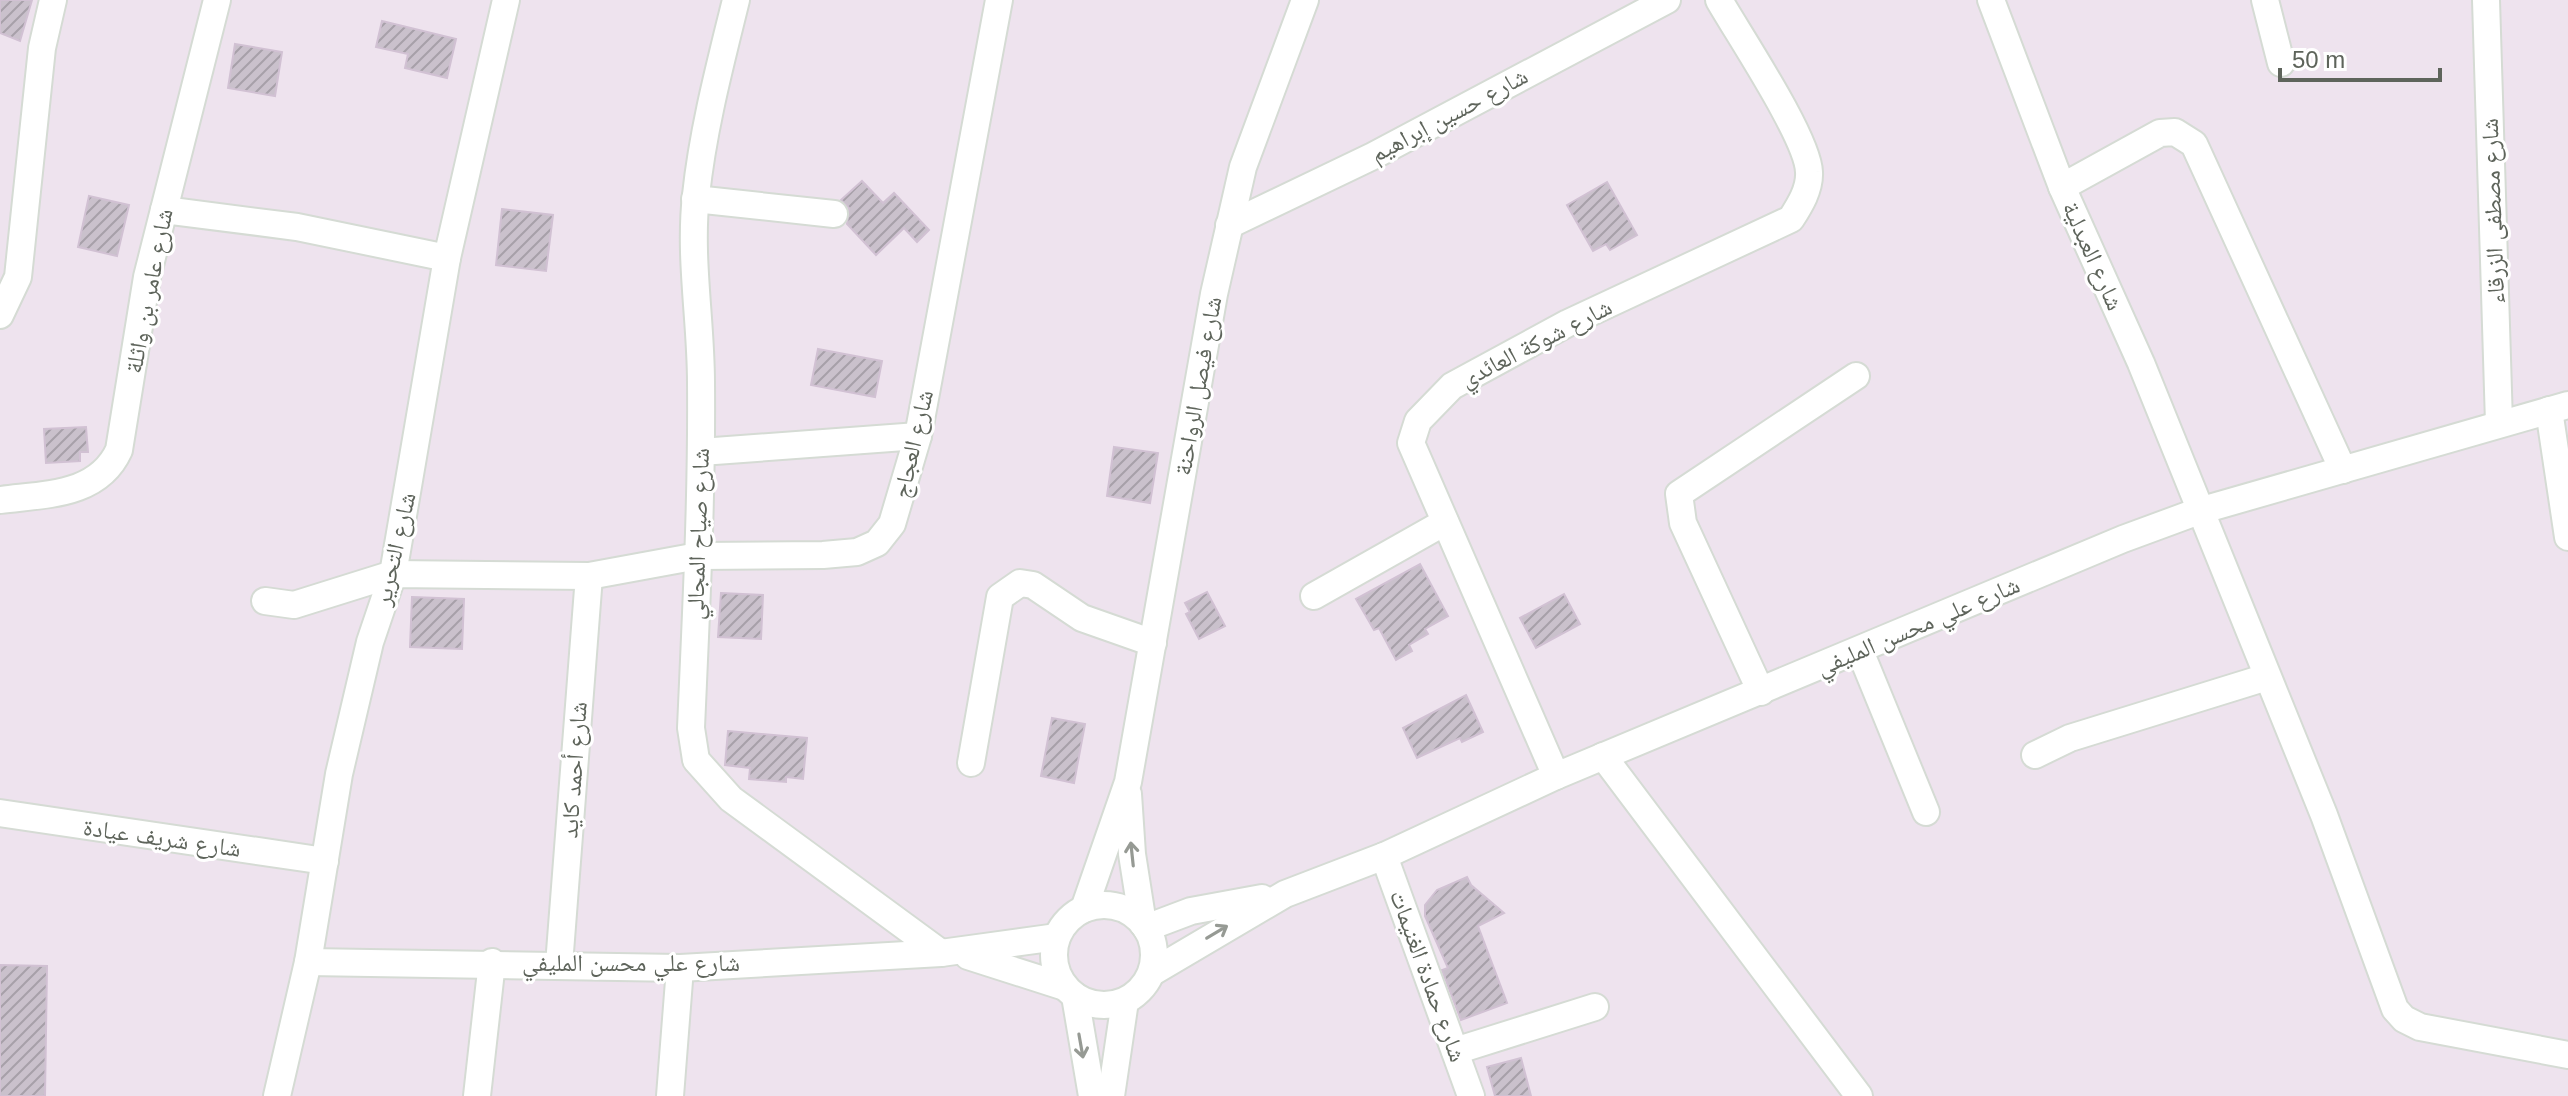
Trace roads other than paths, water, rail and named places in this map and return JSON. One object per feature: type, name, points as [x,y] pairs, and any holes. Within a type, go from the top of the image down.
[{"type":"street","points":[[0,315],[18,277],[42,48],[53,0]]},
{"type":"street","name":"شارع عامر بن واثلة","points":[[0,500],[77,488],[94,482],[110,469],[119,450],[147,277],[217,0]]},
{"type":"street","name":"شارع التحرير","points":[[277,1096],[308,962],[339,774],[370,642],[393,574],[447,258],[506,0]]},
{"type":"street","name":"شارع صياح المجالي","points":[[736,0],[703,135],[695,199],[693,252],[701,452],[691,728],[696,760],[731,799],[947,952]]},
{"type":"street","name":"شارع العجاج","points":[[265,601],[294,605],[393,574],[589,576],[698,556],[823,555],[857,552],[877,543],[892,524],[918,436],[999,0]]},
{"type":"street","name":"شارع فيصل الرواحنة","points":[[1084,909],[1128,782],[1229,225],[1243,167],[1305,0]]},
{"type":"street","name":"شارع حسين إبراهيم","points":[[1229,225],[1345,171],[1667,0]]},
{"type":"street","name":"شارع شوكة العائدي","points":[[1556,776],[1411,443],[1418,421],[1452,386],[1568,323],[1767,233],[1791,219],[1803,200],[1809,173],[1801,142],[1719,0]]},
{"type":"street","name":"شارع العبدلية","points":[[1991,0],[2062,187],[2141,363],[2324,815],[2395,1009],[2404,1019],[2420,1027],[2568,1055]]},
{"type":"street","points":[[2265,0],[2281,63]]},
{"type":"street","name":"شارع مصطفى الزرقاء","points":[[2486,0],[2499,423]]},
{"type":"street","points":[[2062,187],[2160,133],[2175,132],[2194,144],[2209,169],[2343,470]]},
{"type":"street","points":[[695,199],[834,214]]},
{"type":"street","points":[[164,210],[297,227],[447,258]]},
{"type":"street","points":[[1761,692],[1683,523],[1679,494],[1856,376]]},
{"type":"street","points":[[2558,408],[2568,537]]},
{"type":"street","name":"شارع علي محسن المليفي","points":[[1151,973],[1285,894],[1384,856],[1556,776],[2123,539],[2199,511],[2558,408]]},
{"type":"street","points":[[701,452],[918,436]]},
{"type":"street","points":[[1314,596],[1445,522]]},
{"type":"street","name":"شارع أحمد كايد","points":[[559,965],[589,576]]},
{"type":"street","points":[[971,763],[1000,597],[1008,588],[1020,583],[1033,585],[1082,618],[1153,643]]},
{"type":"street","points":[[1860,651],[1926,812]]},
{"type":"street","points":[[2035,755],[2070,738],[2267,677]]},
{"type":"street","points":[[1603,756],[1859,1096]]},
{"type":"street","name":"شارع فيصل الرواحنة","points":[[1128,782],[1132,854],[1145,926]]},
{"type":"street","name":"شارع شريف عيادة","points":[[0,813],[325,861]]},
{"type":"street","name":"شارع حمادة الغنيمات","points":[[1384,856],[1471,1096]]},
{"type":"street","name":"شارع علي محسن المليفي","points":[[1145,926],[1191,911],[1285,894]]},
{"type":"street","points":[[1070,992],[1099,1005],[1125,1001],[1145,985],[1151,973],[1154,950],[1145,926],[1123,909],[1110,905],[1084,909],[1072,916],[1057,937],[1054,963],[1070,992],[1092,1096]]},
{"type":"street","name":"شارع علي محسن المليفي","points":[[308,962],[492,962],[680,968],[947,952],[1057,937]]},
{"type":"street","name":"شارع علي محسن المليفي","points":[[947,952],[1070,992]]},
{"type":"street","points":[[477,1096],[492,962]]},
{"type":"street","points":[[670,1096],[680,968]]},
{"type":"street","points":[[1111,1096],[1125,1001]]},
{"type":"street","points":[[1455,1051],[1595,1007]]}]
